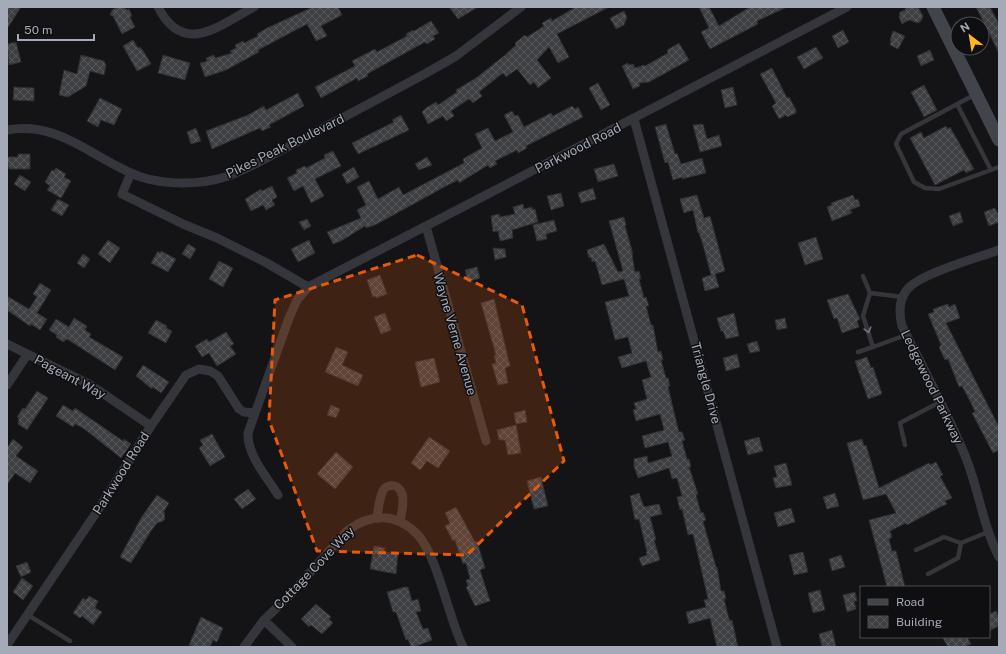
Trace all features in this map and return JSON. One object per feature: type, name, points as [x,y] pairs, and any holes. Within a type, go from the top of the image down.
[{"type":"main road","points":[[933,7],[999,140]]},
{"type":"street","points":[[158,7],[168,24],[173,29],[192,34],[210,30],[254,7]]},
{"type":"street","name":"Pikes Peak Boulevard","points":[[7,130],[31,127],[56,133],[131,173],[155,180],[187,183],[211,180],[239,171],[430,72],[456,56],[519,7]]},
{"type":"street","name":"Parkwood Road","points":[[278,495],[250,450],[248,433],[292,312],[297,300],[308,287],[847,7]]},
{"type":"street","name":"Triangle Drive","points":[[634,119],[777,647]]},
{"type":"street","points":[[131,173],[122,194],[183,224],[218,238],[308,287]]},
{"type":"street","name":"Wayne Verne Avenue","points":[[426,226],[486,441]]},
{"type":"street","points":[[903,297],[912,284],[920,279],[999,250]]},
{"type":"street","name":"Ledgewood Parkway","points":[[903,297],[900,317],[906,335],[940,402],[973,477],[988,532],[999,557]]},
{"type":"street","name":"Pageant Way","points":[[7,344],[89,384],[150,426]]},
{"type":"street","points":[[7,385],[27,354]]},
{"type":"street","name":"Parkwood Road","points":[[7,645],[100,507],[150,426],[186,376],[199,369],[210,371],[218,376],[239,409],[244,412],[254,413]]},
{"type":"street","points":[[376,518],[382,492],[386,487],[392,485],[399,488],[402,494],[400,522]]},
{"type":"street","name":"Cottage Cove Way","points":[[244,647],[264,620],[290,595],[347,531],[356,524],[376,518],[388,518],[411,528],[424,543],[463,647]]},
{"type":"street","points":[[264,620],[292,647]]},
{"type":"lane","points":[[976,94],[900,134],[896,144],[914,182],[925,188],[939,189],[999,167]]},
{"type":"lane","points":[[957,104],[991,170]]},
{"type":"lane","points":[[863,276],[870,293],[863,316],[873,347]]},
{"type":"lane","points":[[870,293],[903,297]]},
{"type":"lane","points":[[858,352],[906,335]]},
{"type":"lane","points":[[905,445],[900,423],[940,402]]},
{"type":"lane","points":[[916,550],[944,537],[960,543],[988,532]]},
{"type":"lane","points":[[928,574],[958,558],[960,543]]},
{"type":"lane","points":[[28,615],[70,641]]},
{"type":"highlighted area","points":[[417,255],[522,305],[564,461],[467,555],[317,551],[269,420],[275,300]]},
{"type":"building","points":[[7,7],[21,7],[7,29]]},
{"type":"building","points":[[117,7],[125,7],[126,10],[129,9],[132,16],[130,17],[135,27],[122,34],[113,16],[110,15],[112,10]]},
{"type":"building","points":[[313,7],[338,7],[342,15],[321,26],[327,36],[316,41],[307,24],[258,50],[259,52],[226,70],[205,77],[200,63],[207,61],[206,58],[214,55],[215,58],[232,53],[230,51],[236,48],[235,45],[243,41],[244,43],[258,36],[257,34],[267,28]]},
{"type":"building","points":[[449,7],[478,7],[458,19]]},
{"type":"building","points":[[576,7],[609,7],[557,34],[569,57],[558,63],[549,47],[537,60],[551,78],[538,88],[534,82],[530,85],[517,69],[506,77],[503,73],[479,92],[482,96],[473,103],[469,99],[451,111],[454,116],[446,121],[443,116],[428,124],[422,112],[426,108],[436,102],[438,105],[457,92],[456,90],[476,78],[505,55],[516,45],[515,43],[525,35],[527,37],[544,26],[542,23],[551,18],[552,21]]},
{"type":"building","points":[[699,7],[709,7],[719,26],[750,7],[787,7],[757,21],[758,24],[710,49],[701,32],[709,28]]},
{"type":"building","points":[[906,7],[918,7],[923,16],[921,21],[918,23],[909,20],[902,24],[899,17],[900,12],[905,10]]},
{"type":"building","points":[[976,7],[990,7],[999,24],[999,53],[990,35],[990,16],[980,16]]},
{"type":"building","points":[[624,11],[627,17],[624,25],[616,29],[610,18]]},
{"type":"building","points":[[431,21],[439,33],[433,36],[435,39],[427,44],[425,42],[367,74],[368,76],[358,81],[357,78],[321,98],[315,87],[355,66],[352,61],[375,49],[377,52]]},
{"type":"building","points":[[843,30],[849,42],[838,48],[832,36]]},
{"type":"building","points":[[893,31],[905,36],[898,49],[890,45]]},
{"type":"building","points":[[133,40],[138,48],[140,47],[144,52],[151,64],[137,71],[123,46]]},
{"type":"building","points":[[16,42],[21,62],[9,65],[7,44]]},
{"type":"building","points":[[679,43],[689,60],[649,82],[639,83],[640,86],[633,89],[622,66],[628,63],[629,65],[633,64],[635,68],[645,66],[668,53],[667,50]]},
{"type":"building","points":[[816,47],[823,58],[804,69],[797,57]]},
{"type":"building","points":[[930,50],[934,60],[921,66],[917,56]]},
{"type":"building","points":[[81,55],[104,61],[106,66],[104,75],[90,71],[86,86],[68,97],[59,95],[64,70],[77,74]]},
{"type":"building","points":[[163,55],[190,63],[185,80],[158,73]]},
{"type":"building","points":[[772,68],[787,98],[789,97],[796,110],[796,113],[787,117],[786,115],[779,119],[772,106],[776,103],[760,74]]},
{"type":"building","points":[[598,83],[610,105],[601,110],[589,88]]},
{"type":"building","points":[[924,85],[937,110],[924,117],[911,92]]},
{"type":"building","points":[[14,87],[34,88],[34,101],[13,100]]},
{"type":"building","points":[[733,87],[737,105],[725,108],[721,90]]},
{"type":"building","points":[[298,93],[304,106],[269,125],[271,127],[262,131],[260,128],[212,149],[206,131],[248,115],[264,106],[266,110]]},
{"type":"building","points":[[100,98],[122,109],[114,125],[101,120],[98,127],[87,121]]},
{"type":"building","points":[[572,106],[575,109],[578,107],[583,117],[526,146],[527,148],[518,153],[517,150],[495,161],[497,164],[490,168],[488,165],[459,183],[458,180],[375,225],[366,228],[365,226],[341,241],[333,244],[327,232],[361,218],[357,210],[366,205],[357,187],[369,181],[378,199],[399,187],[403,195],[464,163],[463,159],[482,148],[475,134],[488,128],[495,141],[513,132],[504,115],[512,111],[515,116],[518,115],[524,127],[551,113],[553,116]]},
{"type":"building","points":[[401,115],[409,130],[358,154],[352,143],[394,122],[392,120]]},
{"type":"building","points":[[666,124],[675,154],[677,153],[681,164],[702,158],[706,173],[673,180],[668,162],[665,163],[655,127]]},
{"type":"building","points":[[703,124],[707,139],[719,135],[722,146],[700,152],[693,125]]},
{"type":"building","points":[[946,126],[948,129],[950,127],[974,169],[966,173],[964,170],[935,185],[910,138],[921,132],[924,138]]},
{"type":"building","points":[[196,128],[201,141],[191,144],[187,132]]},
{"type":"building","points":[[333,151],[341,166],[315,179],[324,196],[311,203],[303,186],[294,191],[287,178],[297,173],[296,170],[305,166],[306,168],[325,158],[324,155]]},
{"type":"building","points":[[18,154],[30,154],[30,169],[9,169],[9,167],[7,167],[7,157],[18,157]]},
{"type":"building","points":[[427,157],[432,165],[419,170],[415,164]]},
{"type":"building","points":[[614,164],[618,176],[598,182],[594,169]]},
{"type":"building","points":[[354,167],[359,177],[347,184],[342,174]]},
{"type":"building","points":[[56,168],[66,174],[64,177],[71,181],[61,198],[47,190],[50,186],[45,182],[52,170],[54,171]]},
{"type":"building","points":[[20,175],[31,182],[25,191],[14,184]]},
{"type":"building","points":[[272,186],[277,197],[272,200],[275,205],[266,210],[263,205],[251,211],[245,199],[261,189],[262,191]]},
{"type":"building","points":[[593,188],[596,199],[581,203],[578,193]]},
{"type":"building","points":[[561,193],[564,206],[551,210],[547,196]]},
{"type":"building","points":[[697,195],[704,218],[710,216],[725,271],[715,274],[719,287],[705,291],[702,278],[711,275],[703,245],[698,233],[693,210],[684,213],[680,199]]},
{"type":"building","points":[[853,195],[855,200],[858,199],[860,206],[850,210],[852,213],[832,221],[827,207],[832,205],[831,203]]},
{"type":"building","points":[[58,199],[69,205],[62,216],[51,210]]},
{"type":"building","points":[[523,204],[524,209],[532,207],[533,210],[535,209],[538,222],[512,230],[513,238],[500,241],[498,231],[493,232],[491,216],[499,214],[500,217],[515,214],[513,207]]},
{"type":"building","points":[[995,208],[997,213],[999,212],[999,222],[989,226],[984,212]]},
{"type":"building","points":[[960,212],[963,222],[953,226],[949,216]]},
{"type":"building","points":[[624,217],[633,254],[635,272],[639,271],[641,279],[639,279],[644,298],[646,297],[649,306],[646,306],[651,325],[653,325],[658,352],[661,351],[663,360],[661,360],[670,386],[668,387],[679,432],[682,432],[685,440],[682,441],[687,459],[689,459],[691,467],[689,467],[698,494],[696,495],[701,513],[703,512],[706,520],[703,521],[717,567],[721,591],[724,591],[726,599],[724,599],[728,615],[730,621],[732,620],[738,647],[717,647],[710,618],[689,624],[686,612],[706,607],[704,600],[708,599],[693,534],[688,535],[682,509],[680,510],[677,497],[682,496],[677,478],[672,479],[669,468],[638,478],[634,466],[634,459],[647,456],[648,463],[672,456],[668,442],[645,448],[642,436],[664,430],[660,414],[636,421],[633,410],[636,409],[634,403],[647,399],[642,380],[651,377],[646,361],[622,368],[618,357],[632,353],[628,337],[615,340],[605,302],[629,296],[624,279],[602,285],[595,261],[592,262],[591,257],[589,258],[587,250],[604,244],[618,272],[623,271],[609,221]]},
{"type":"building","points":[[307,219],[311,226],[304,230],[299,222]]},
{"type":"building","points":[[554,220],[557,231],[546,234],[547,239],[537,241],[533,225]]},
{"type":"building","points":[[816,237],[823,259],[805,265],[798,243]]},
{"type":"building","points":[[108,240],[120,248],[110,263],[98,254]]},
{"type":"building","points":[[309,240],[315,253],[298,262],[291,249]]},
{"type":"building","points":[[188,244],[196,249],[190,259],[182,254]]},
{"type":"building","points":[[493,248],[505,249],[506,257],[495,260]]},
{"type":"building","points":[[158,251],[160,253],[161,251],[176,259],[168,272],[151,263]]},
{"type":"building","points":[[83,254],[90,259],[84,268],[77,263]]},
{"type":"building","points":[[219,261],[233,268],[223,287],[209,279]]},
{"type":"building","points":[[477,267],[480,278],[468,282],[465,270]]},
{"type":"building","points":[[380,275],[387,294],[376,298],[376,296],[373,297],[367,280]]},
{"type":"building","points":[[40,283],[51,290],[37,313],[47,319],[40,330],[31,324],[30,326],[7,310],[7,296],[29,309],[37,297],[33,294]]},
{"type":"building","points":[[848,294],[860,319],[857,321],[859,327],[842,333],[837,318],[834,319],[827,300]]},
{"type":"building","points":[[494,299],[510,366],[505,368],[508,383],[498,385],[492,364],[496,363],[494,355],[496,355],[481,303]]},
{"type":"building","points":[[948,304],[949,307],[955,304],[960,318],[946,323],[999,427],[999,450],[993,453],[972,413],[975,412],[972,405],[962,386],[959,387],[948,359],[945,360],[939,347],[941,345],[928,314],[934,312],[933,309]]},
{"type":"building","points":[[385,313],[391,330],[381,334],[374,317]]},
{"type":"building","points":[[734,313],[739,336],[726,339],[723,331],[721,331],[717,318]]},
{"type":"building","points":[[74,318],[87,326],[85,330],[91,334],[89,337],[123,357],[115,370],[67,339],[63,342],[56,337],[57,335],[49,330],[56,319],[69,327]]},
{"type":"building","points":[[785,318],[787,328],[777,330],[775,320]]},
{"type":"building","points":[[156,320],[167,326],[166,328],[172,331],[166,343],[148,333]]},
{"type":"building","points":[[226,332],[234,344],[230,346],[236,354],[217,366],[209,353],[202,357],[195,346],[207,339],[209,342]]},
{"type":"building","points":[[757,341],[760,351],[750,353],[747,344]]},
{"type":"building","points":[[336,347],[348,352],[342,365],[363,375],[358,386],[325,372]]},
{"type":"building","points":[[737,354],[740,367],[726,371],[723,358]]},
{"type":"building","points":[[867,357],[871,368],[873,367],[882,394],[868,399],[855,361]]},
{"type":"building","points":[[434,358],[440,382],[421,387],[415,362]]},
{"type":"building","points":[[143,365],[169,382],[161,393],[153,387],[152,389],[136,376]]},
{"type":"building","points":[[37,391],[48,398],[27,430],[18,424],[19,418],[17,417],[23,408],[25,409]]},
{"type":"building","points":[[63,405],[73,411],[75,408],[123,441],[124,439],[131,444],[121,458],[83,428],[75,424],[73,427],[56,416]]},
{"type":"building","points":[[331,405],[340,409],[336,418],[327,415]]},
{"type":"building","points":[[525,410],[527,422],[516,424],[514,413]]},
{"type":"building","points":[[516,425],[521,453],[508,455],[505,440],[499,440],[497,430]]},
{"type":"building","points":[[212,434],[225,457],[210,466],[199,448],[203,445],[200,440]]},
{"type":"building","points":[[429,437],[450,451],[438,468],[427,461],[420,470],[411,463]]},
{"type":"building","points":[[759,437],[763,451],[748,455],[744,441]]},
{"type":"building","points":[[13,439],[23,447],[16,456],[38,471],[30,483],[15,473],[7,485],[7,448]]},
{"type":"building","points":[[862,439],[864,446],[866,445],[879,488],[929,463],[930,465],[936,462],[943,475],[940,476],[952,498],[945,501],[947,504],[907,525],[906,523],[890,531],[892,537],[889,539],[892,551],[896,551],[905,586],[887,586],[869,520],[896,513],[886,494],[863,500],[847,443]]},
{"type":"building","points":[[336,452],[353,467],[335,489],[317,474]]},
{"type":"building","points":[[786,463],[792,485],[776,488],[773,478],[777,477],[774,466]]},
{"type":"building","points":[[541,477],[548,506],[534,509],[527,481]]},
{"type":"building","points":[[248,489],[256,499],[242,509],[234,499]]},
{"type":"building","points":[[639,493],[644,507],[659,504],[662,514],[650,517],[656,540],[654,540],[660,560],[642,566],[639,558],[647,555],[647,552],[639,519],[635,520],[630,496]]},
{"type":"building","points":[[835,493],[839,506],[827,509],[823,497]]},
{"type":"building","points":[[157,495],[169,503],[164,511],[165,519],[157,523],[131,563],[120,557],[141,518]]},
{"type":"building","points":[[456,507],[475,542],[477,541],[485,568],[480,570],[490,601],[475,606],[466,587],[468,586],[466,580],[470,579],[466,563],[463,564],[455,540],[453,541],[445,526],[450,523],[445,513]]},
{"type":"building","points":[[791,508],[795,522],[778,527],[774,513]]},
{"type":"building","points":[[374,546],[385,548],[384,552],[398,554],[396,574],[370,569]]},
{"type":"building","points":[[803,552],[808,572],[794,575],[789,555]]},
{"type":"building","points":[[841,555],[845,567],[832,571],[829,559]]},
{"type":"building","points":[[27,562],[31,572],[21,577],[16,566]]},
{"type":"building","points":[[22,578],[33,586],[23,600],[13,592]]},
{"type":"building","points":[[408,587],[412,601],[418,599],[421,611],[416,612],[423,629],[428,628],[432,640],[414,647],[411,647],[408,639],[406,640],[396,612],[393,612],[387,592]]},
{"type":"building","points":[[820,590],[825,610],[813,613],[808,593]]},
{"type":"building","points":[[855,592],[857,601],[854,601],[856,609],[847,612],[843,595]]},
{"type":"building","points":[[89,596],[98,601],[95,608],[102,612],[93,625],[82,616],[80,618],[73,613],[83,598],[86,600]]},
{"type":"building","points":[[316,604],[331,617],[329,619],[333,623],[322,634],[311,625],[309,627],[301,619]]},
{"type":"building","points":[[996,611],[999,617],[999,626],[990,630],[990,614]]},
{"type":"building","points":[[201,617],[223,628],[217,642],[213,640],[210,647],[193,647],[189,645]]},
{"type":"building","points":[[832,630],[836,647],[822,647],[819,634]]},
{"type":"building","points":[[943,638],[968,638],[971,644],[964,647],[948,647]]}]
